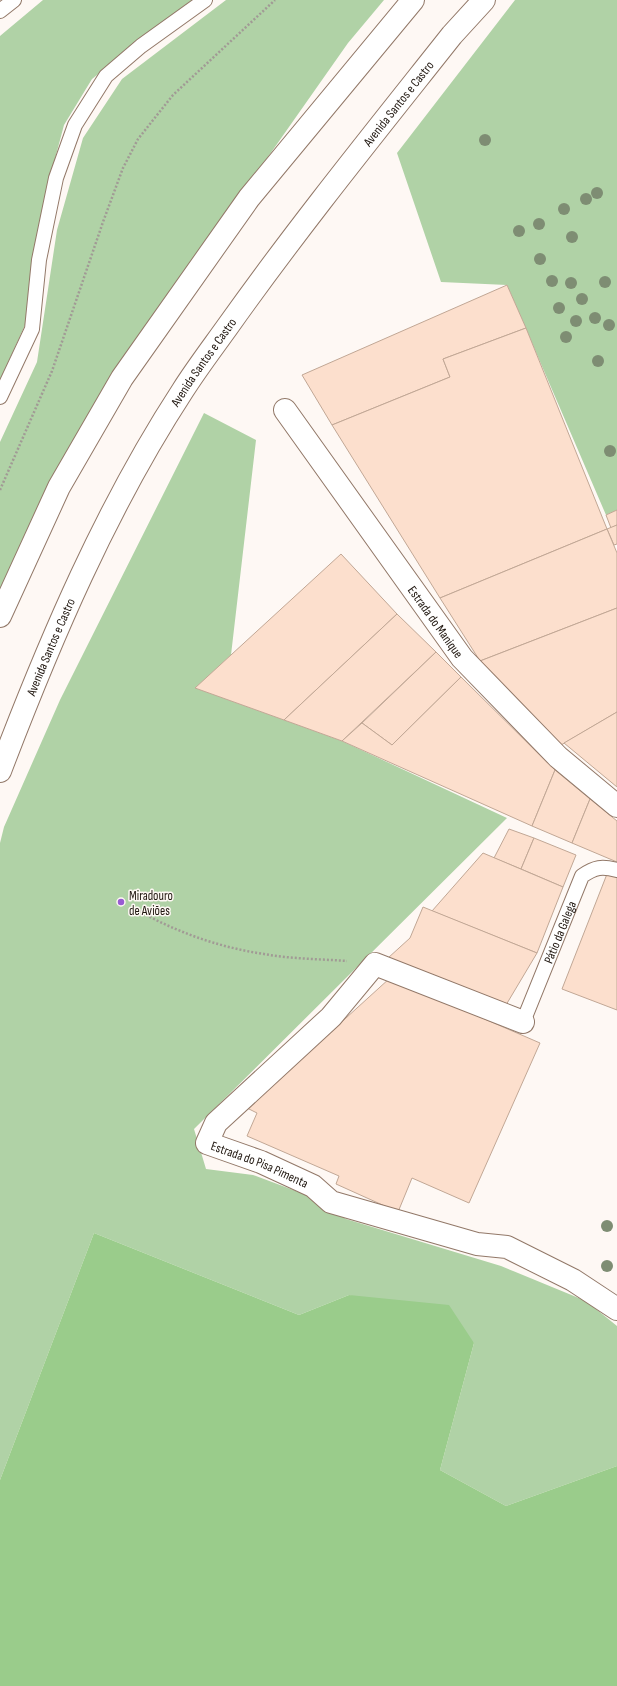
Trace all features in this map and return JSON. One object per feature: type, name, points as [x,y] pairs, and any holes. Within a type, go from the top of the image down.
[{"type":"main road","points":[[0,616],[59,487],[122,378],[249,198],[413,0]]},
{"type":"main road","name":"Avenida Santos e Castro","points":[[0,771],[23,710],[70,599],[115,504],[182,390],[272,263],[452,35],[484,0]]},
{"type":"main road","name":"Estrada do Manique","points":[[285,410],[462,658],[558,757],[617,806]]},
{"type":"main road","points":[[375,964],[523,1022]]},
{"type":"main road","name":"Estrada do Pisa Pimenta","points":[[375,964],[331,1017],[216,1123],[206,1143],[261,1162],[313,1186],[331,1202],[477,1244],[508,1247],[572,1280],[617,1309]]},
{"type":"lane","points":[[0,11],[14,0]]},
{"type":"lane","points":[[0,397],[32,329],[39,260],[56,178],[75,125],[106,76],[141,46],[205,0]]},
{"type":"lane","name":"Pátio da Galega","points":[[523,1022],[582,876],[593,869],[607,867],[617,870]]},
{"type":"path","points":[[0,490],[52,371],[102,222],[123,168],[138,139],[173,95],[275,0]]},
{"type":"path","points":[[132,907],[155,921],[204,941],[265,954],[375,964]]},
{"type":"green space","points":[[43,0],[192,0],[92,79],[64,125],[48,185],[25,325],[0,380],[0,36]]},
{"type":"green space","points":[[226,0],[384,0],[348,43],[211,238],[0,593],[0,442],[37,362],[57,230],[83,138],[122,79]]},
{"type":"green space","points":[[515,0],[617,0],[617,510],[606,515],[507,285],[441,282],[397,153]]},
{"type":"green space","points":[[204,413],[256,440],[231,655],[196,688],[342,741],[507,818],[194,1129],[206,1169],[253,1175],[304,1194],[346,1219],[501,1266],[586,1301],[617,1326],[617,1466],[506,1506],[440,1470],[474,1343],[349,1295],[299,1315],[94,1233],[0,1480],[0,843],[4,827],[60,700]]},
{"type":"green space","points":[[94,1233],[299,1315],[349,1295],[449,1305],[474,1343],[440,1470],[506,1506],[617,1466],[617,1686],[0,1686],[0,1480]]},
{"type":"building","points":[[507,285],[526,328],[443,359],[450,377],[332,425],[302,375]]},
{"type":"building","points":[[526,328],[607,529],[440,598],[332,425],[450,377],[443,359]]},
{"type":"building","points":[[617,510],[617,525],[611,528],[606,515]]},
{"type":"building","points":[[617,525],[617,544],[614,545],[607,529]]},
{"type":"building","points":[[607,529],[617,553],[617,608],[480,661],[440,598]]},
{"type":"building","points":[[341,554],[397,614],[284,720],[195,688]]},
{"type":"building","points":[[617,608],[617,712],[556,748],[480,661]]},
{"type":"building","points":[[397,614],[436,652],[342,741],[284,720]]},
{"type":"building","points":[[436,652],[461,677],[392,745],[362,723]]},
{"type":"building","points":[[461,677],[555,770],[532,826],[342,741],[362,723],[392,745]]},
{"type":"building","points":[[617,712],[617,787],[564,743]]},
{"type":"building","points":[[555,770],[590,799],[572,843],[532,826]]},
{"type":"building","points":[[590,799],[617,821],[617,862],[572,843]]},
{"type":"building","points":[[509,829],[534,838],[521,869],[494,858]]},
{"type":"building","points":[[534,838],[576,855],[563,887],[521,869]]},
{"type":"building","points":[[483,853],[563,887],[537,953],[432,911]]},
{"type":"building","points":[[607,874],[617,877],[617,1010],[562,989]]},
{"type":"building","points":[[423,907],[537,953],[506,1005],[388,958],[410,938]]},
{"type":"building","points":[[390,978],[540,1043],[469,1203],[412,1178],[398,1212],[336,1184],[339,1176],[247,1136],[257,1113],[247,1108]]},
{"type":"place","name":"Miradouro de Aviões","points":[[121,902]]}]
